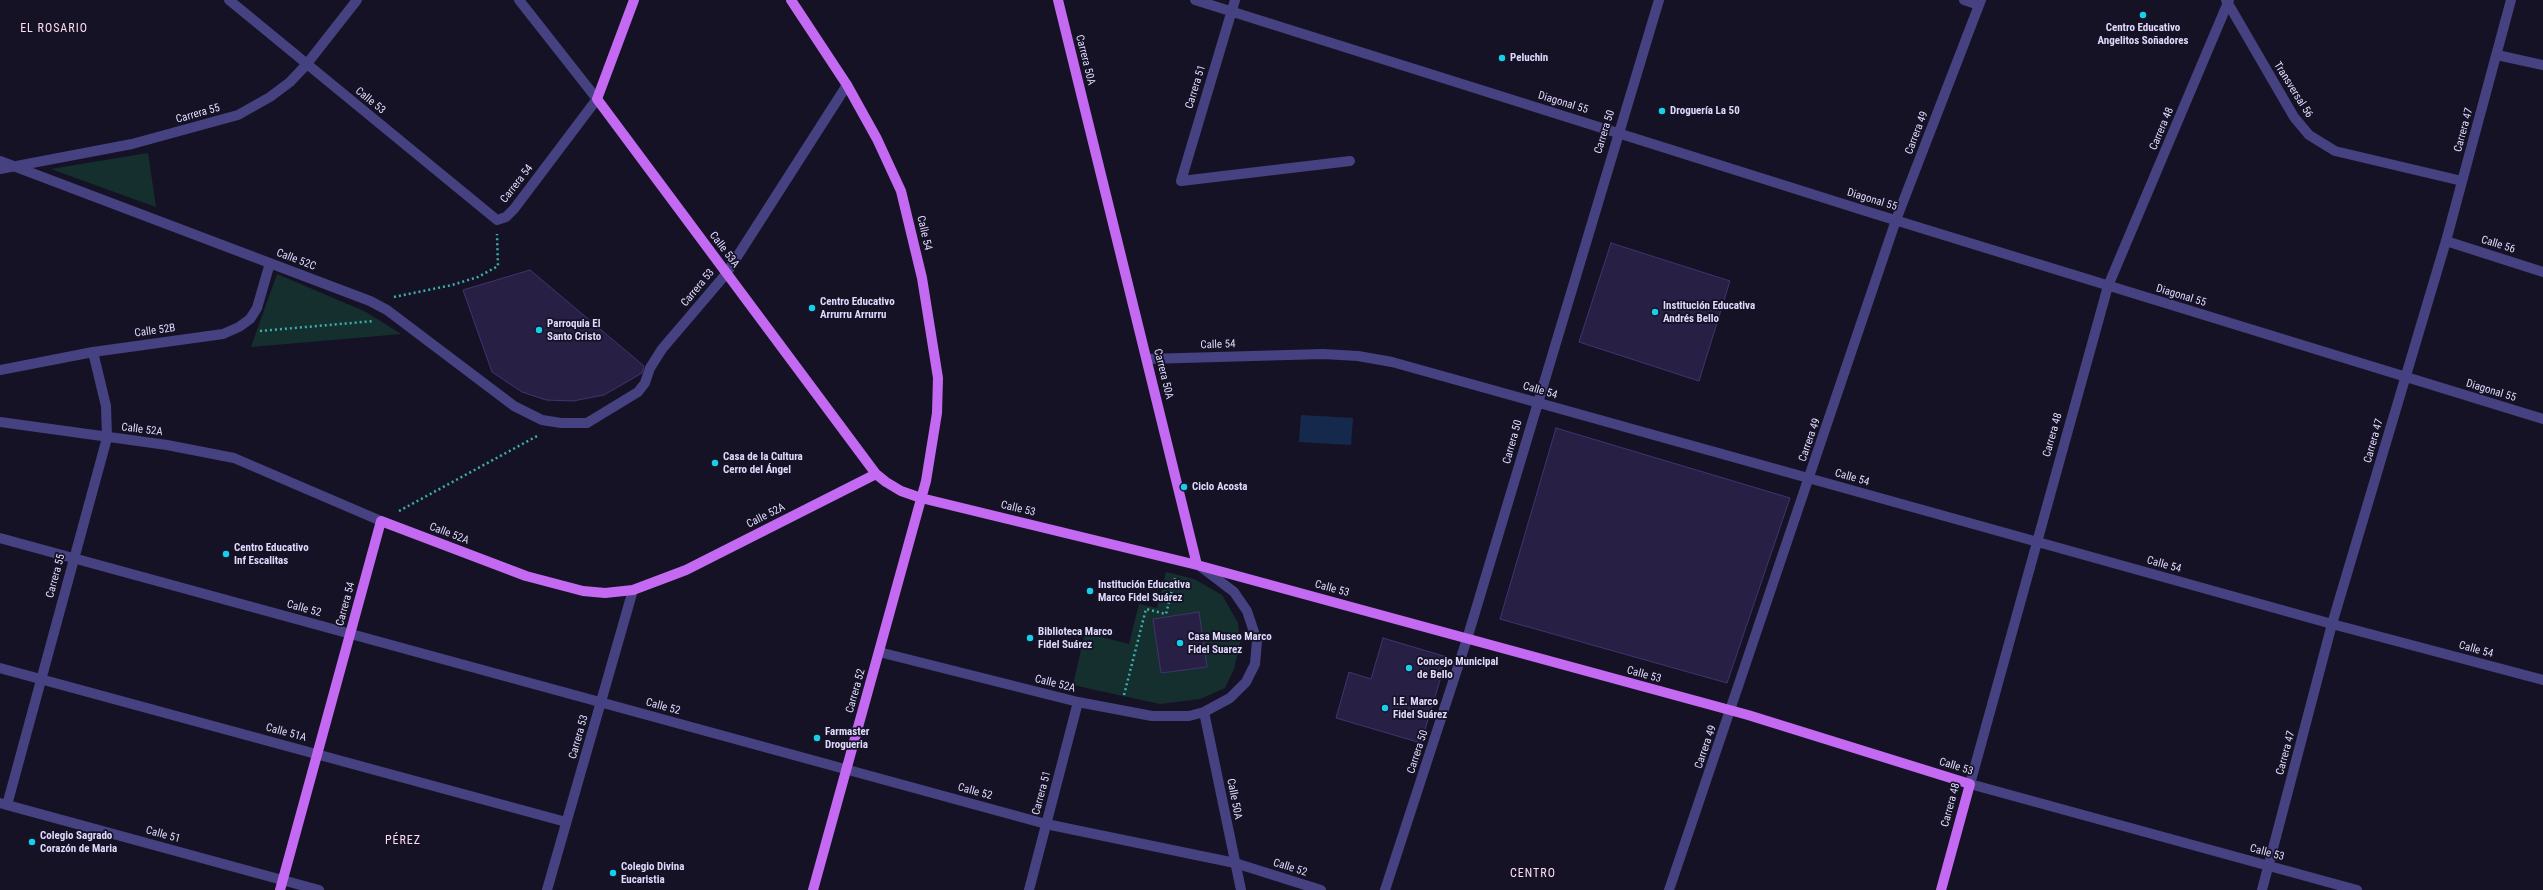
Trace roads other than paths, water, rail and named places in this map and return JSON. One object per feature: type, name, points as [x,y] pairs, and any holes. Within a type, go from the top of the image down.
[{"type":"main road","name":"Carrera 54","points":[[597,99],[634,0]]},
{"type":"main road","name":"Calle 54","points":[[791,0],[847,85],[877,139],[901,192],[922,278],[933,341],[938,396],[934,440],[921,498]]},
{"type":"main road","name":"Carrera 50A","points":[[1058,0],[1198,565]]},
{"type":"main road","name":"Calle 53A","points":[[597,99],[876,474],[901,491],[921,498]]},
{"type":"main road","name":"Calle 52A","points":[[381,521],[526,576],[583,591],[605,593],[633,590],[686,570],[876,474]]},
{"type":"main road","name":"Calle 53","points":[[921,498],[1198,565],[1467,638],[1731,711],[1970,784]]},
{"type":"main road","name":"Carrera 52","points":[[813,890],[921,498]]},
{"type":"main road","name":"Carrera 54","points":[[281,885],[381,521]]},
{"type":"main road","name":"Carrera 48","points":[[1941,890],[1970,784]]},
{"type":"street","name":"Calle 53","points":[[229,0],[306,65],[497,220]]},
{"type":"street","name":"Carrera 55","points":[[0,169],[132,144],[238,115],[275,94],[306,65],[357,0]]},
{"type":"street","name":"Calle 53A","points":[[519,0],[597,99]]},
{"type":"street","name":"Diagonal 55","points":[[1195,0],[2108,286],[2543,419]]},
{"type":"street","name":"Carrera 51","points":[[1235,0],[1181,181],[1350,161]]},
{"type":"street","name":"Carrera 50","points":[[1385,890],[1467,638],[1659,0]]},
{"type":"street","points":[[1964,0],[1980,2]]},
{"type":"street","name":"Carrera 47","points":[[2262,890],[2332,624],[2446,241],[2511,0]]},
{"type":"street","name":"Transversal 56","points":[[2228,1],[2294,117],[2309,135],[2335,151],[2462,181]]},
{"type":"street","name":"Carrera 48","points":[[1970,784],[2035,542],[2108,286],[2228,1]]},
{"type":"street","name":"Carrera 49","points":[[1669,890],[1731,711],[1896,220],[1980,2]]},
{"type":"street","points":[[2497,55],[2543,65]]},
{"type":"street","name":"Carrera 53","points":[[561,423],[587,423],[638,392],[662,350],[726,274],[847,85]]},
{"type":"street","name":"Carrera 54","points":[[497,220],[506,217],[514,209],[597,99]]},
{"type":"street","name":"Calle 52C","points":[[0,161],[370,302],[399,319],[514,406],[542,420],[561,423]]},
{"type":"street","name":"Calle 56","points":[[2446,241],[2543,272]]},
{"type":"street","name":"Calle 52B","points":[[0,370],[93,352],[223,334],[239,327],[250,319],[257,308],[270,263]]},
{"type":"street","name":"Carrera 55","points":[[4,804],[41,679],[107,438],[106,406],[93,352]]},
{"type":"street","name":"Calle 54","points":[[1146,359],[1323,354],[1358,356],[1392,362],[2035,542],[2332,624],[2543,680]]},
{"type":"street","name":"Calle 52A","points":[[0,422],[107,438],[181,447],[234,458],[381,521]]},
{"type":"street","name":"Calle 52","points":[[0,538],[1046,824],[1235,863],[1321,890]]},
{"type":"street","points":[[1198,565],[1234,592],[1247,611],[1257,640],[1255,664],[1246,682],[1230,698],[1204,712]]},
{"type":"street","name":"Carrera 53","points":[[547,890],[633,590]]},
{"type":"street","name":"Calle 52A","points":[[879,652],[1078,702],[1152,716],[1189,716],[1204,712]]},
{"type":"street","name":"Calle 51A","points":[[0,668],[566,822]]},
{"type":"street","name":"Carrera 51","points":[[1029,890],[1078,702]]},
{"type":"street","name":"Calle 50A","points":[[1204,712],[1240,890]]},
{"type":"street","name":"Calle 53","points":[[1970,784],[2357,890]]},
{"type":"street","name":"Calle 51","points":[[4,804],[281,885],[319,890]]},
{"type":"water","points":[[1301,415],[1353,418],[1351,445],[1299,442]]},
{"type":"place","name":"Centro Educativo Angelitos Soñadores","points":[[2143,15]]},
{"type":"place","name":"Peluchin","points":[[1502,58]]},
{"type":"place","name":"Droguería La 50","points":[[1662,111]]},
{"type":"place","name":"Centro Educativo Arrurru Arrurru","points":[[812,308]]},
{"type":"place","name":"Institución Educativa Andrés Bello","points":[[1655,312]]},
{"type":"place","name":"Parroquia El Santo Cristo","points":[[539,330]]},
{"type":"place","name":"Casa de la Cultura Cerro del Ángel","points":[[715,463]]},
{"type":"place","name":"Ciclo Acosta","points":[[1184,487]]},
{"type":"place","name":"Centro Educativo Inf Escalitas","points":[[226,554]]},
{"type":"place","name":"Institución Educativa Marco Fidel Suárez","points":[[1090,591]]},
{"type":"place","name":"Biblioteca Marco Fidel Suárez","points":[[1030,638]]},
{"type":"place","name":"Casa Museo Marco Fidel Suarez","points":[[1180,643]]},
{"type":"place","name":"Concejo Municipal de Bello","points":[[1409,668]]},
{"type":"place","name":"I.E. Marco Fidel Suárez","points":[[1385,708]]},
{"type":"place","name":"Farmaster Drogueria","points":[[817,738]]},
{"type":"place","name":"Colegio Sagrado Corazón de Maria","points":[[32,842]]},
{"type":"place","name":"Colegio Divina Eucaristia","points":[[613,873]]},
{"type":"district","name":"EL ROSARIO","points":[[54,29]]},
{"type":"district","name":"PÉREZ","points":[[403,841]]},
{"type":"district","name":"CENTRO","points":[[1533,874]]}]
